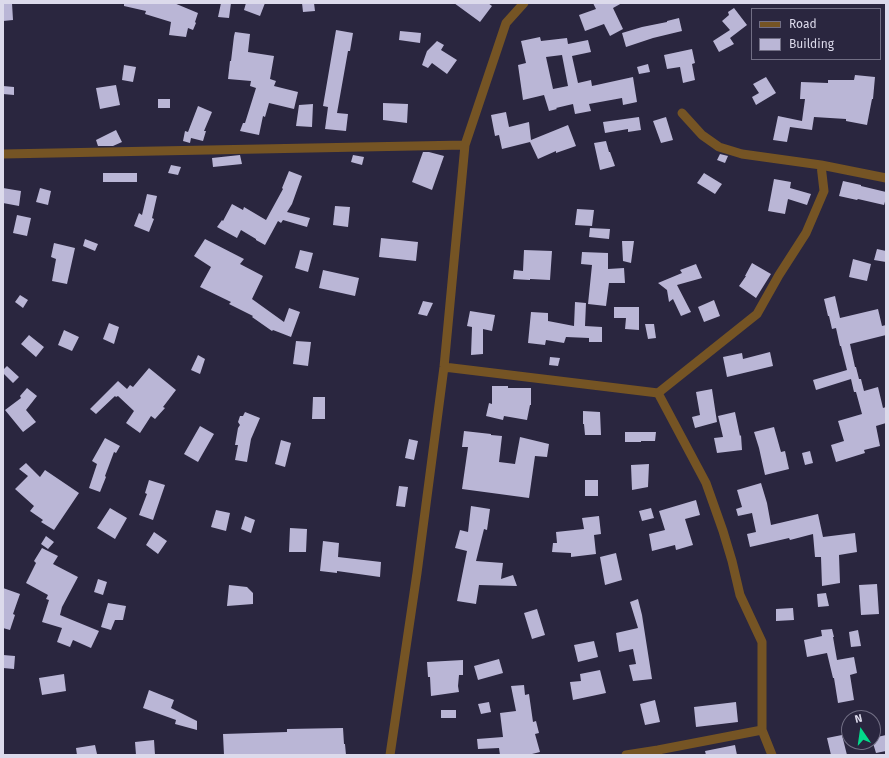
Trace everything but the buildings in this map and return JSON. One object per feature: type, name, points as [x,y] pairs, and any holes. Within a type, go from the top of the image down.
[{"type":"street","points":[[390,755],[417,573],[444,367],[465,145],[506,23],[524,3]]},
{"type":"street","points":[[682,113],[702,135],[719,147],[742,154],[821,165],[886,178]]},
{"type":"street","points":[[3,154],[465,145]]},
{"type":"street","points":[[444,367],[658,394],[757,314],[779,275],[806,233],[824,191],[821,165]]},
{"type":"street","points":[[658,394],[706,483],[723,531],[740,595],[762,642],[762,730],[772,755]]},
{"type":"street","points":[[626,755],[659,753],[762,730]]}]
